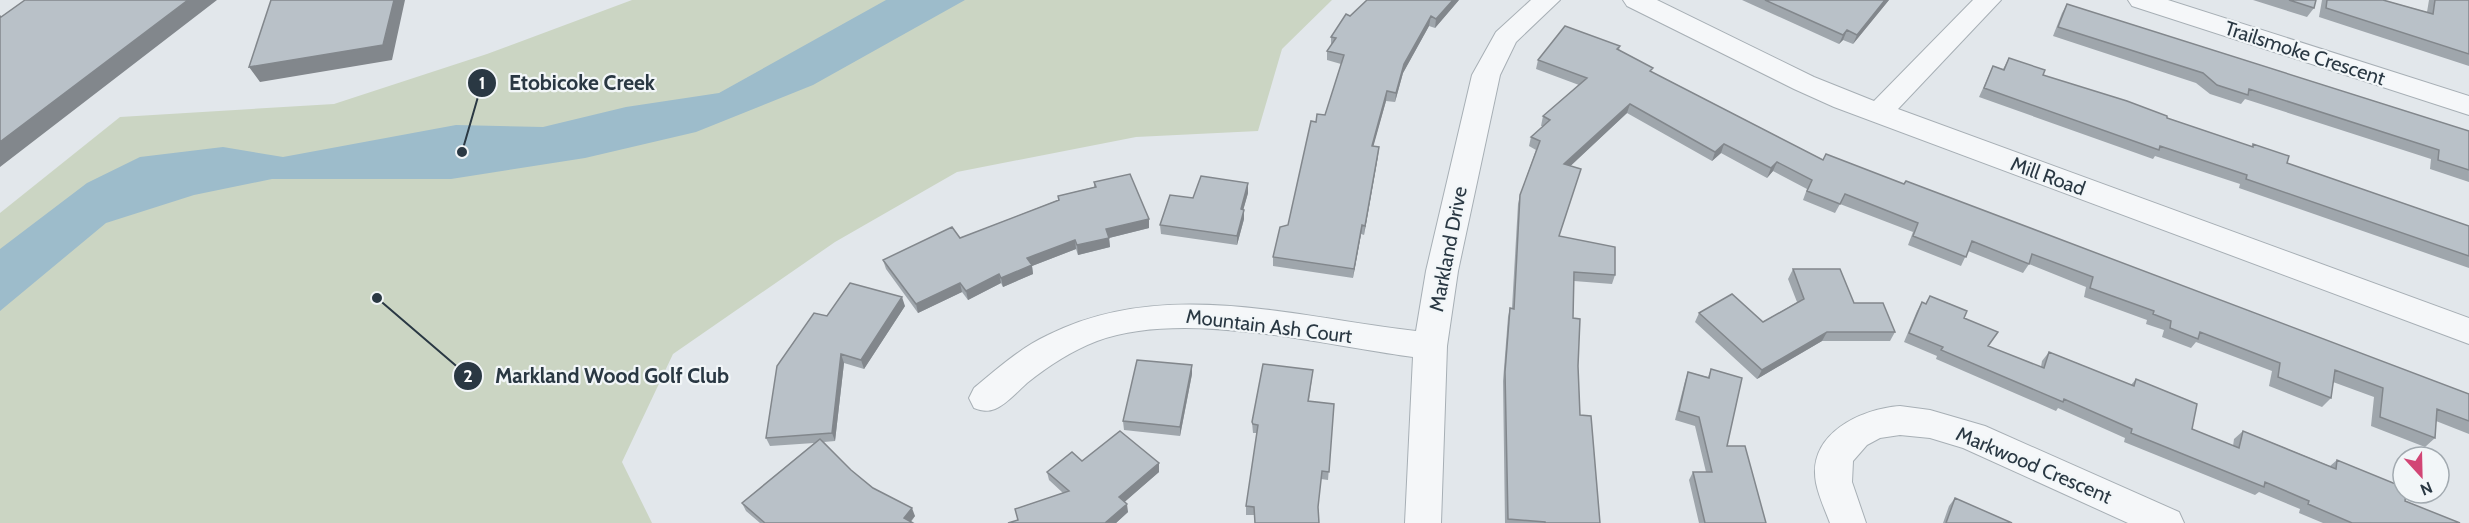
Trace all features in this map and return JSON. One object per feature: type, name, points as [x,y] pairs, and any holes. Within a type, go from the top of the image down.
[{"type":"street","name":"Markland Drive","points":[[1423,523],[1430,346],[1442,271],[1486,75],[1505,38],[1547,0]]},
{"type":"street","name":"Mill Road","points":[[1636,0],[1804,83],[1878,113],[2469,331]]},
{"type":"street","points":[[1878,113],[1988,0]]},
{"type":"street","name":"Trailsmoke Crescent","points":[[2141,0],[2469,106]]},
{"type":"street","name":"Mountain Ash Court","points":[[986,398],[1020,370],[1059,343],[1104,325],[1151,316],[1176,315],[1238,319],[1430,346]]},
{"type":"street","name":"Markwood Crescent","points":[[1848,523],[1834,482],[1835,456],[1858,432],[1895,419],[1944,427],[1973,436],[2166,523]]},
{"type":"green space","points":[[632,0],[1332,0],[1282,49],[1258,131],[1136,137],[957,172],[835,242],[673,354],[622,462],[652,523],[0,523],[0,213],[120,117],[334,104],[487,54]]},
{"type":"water","points":[[886,0],[965,0],[813,85],[696,132],[585,158],[451,179],[272,179],[194,195],[106,223],[0,311],[0,249],[87,183],[140,157],[223,147],[283,157],[456,125],[543,127],[626,107],[719,93]]},
{"type":"building","points":[[25,0],[188,0],[0,142],[0,16]]},
{"type":"building","points":[[271,0],[394,0],[383,45],[249,67]]},
{"type":"building","points":[[1367,0],[1453,0],[1436,19],[1431,16],[1404,64],[1396,93],[1387,91],[1372,146],[1379,147],[1365,226],[1362,225],[1354,269],[1273,257],[1280,227],[1288,225],[1311,121],[1316,122],[1317,114],[1325,115],[1344,55],[1327,51],[1336,38],[1331,37],[1346,14],[1350,16]]},
{"type":"building","points":[[1765,0],[1885,0],[1857,35],[1847,30],[1843,35]]},
{"type":"building","points":[[2289,0],[2316,0],[2314,8]]},
{"type":"building","points":[[2327,0],[2383,0],[2433,14],[2435,0],[2469,0],[2469,54],[2326,8]]},
{"type":"building","points":[[2067,4],[2469,131],[2469,170],[2438,160],[2439,150],[2249,89],[2248,95],[2217,85],[2203,73],[2058,27]]},
{"type":"building","points":[[1565,26],[1620,46],[1617,49],[1653,68],[1650,71],[1823,160],[1826,154],[1904,184],[1906,181],[2469,394],[2469,421],[2437,409],[2435,438],[2380,417],[2383,388],[2335,370],[2331,398],[2278,377],[2280,363],[2200,332],[2198,339],[2170,328],[2171,321],[2153,314],[2154,311],[2090,288],[2093,277],[2032,254],[2029,264],[1972,241],[1966,257],[1913,236],[1918,223],[1845,194],[1840,204],[1807,191],[1812,180],[1777,162],[1771,168],[1724,144],[1715,152],[1630,104],[1564,164],[1581,169],[1559,236],[1615,247],[1615,275],[1574,272],[1573,318],[1580,319],[1578,366],[1580,415],[1591,416],[1600,523],[1545,523],[1508,519],[1505,372],[1510,308],[1514,309],[1520,195],[1540,141],[1531,137],[1550,120],[1543,116],[1587,78],[1538,60]]},
{"type":"building","points":[[2009,58],[2045,70],[2043,75],[2127,101],[2167,116],[2167,118],[2253,147],[2253,144],[2289,156],[2287,163],[2469,226],[2469,256],[2246,179],[2247,175],[2160,146],[2159,150],[1984,88],[1993,66],[2004,70]]},
{"type":"building","points":[[1130,174],[1149,219],[1106,229],[1109,238],[1077,245],[1075,240],[1027,258],[1032,265],[1001,278],[999,274],[966,291],[960,283],[916,304],[883,260],[952,227],[960,238],[1059,200],[1058,196],[1096,187],[1094,182]]},
{"type":"building","points":[[1201,176],[1248,183],[1237,236],[1160,225],[1170,195],[1193,198]]},
{"type":"building","points":[[1793,269],[1840,269],[1854,303],[1883,303],[1895,332],[1827,332],[1762,370],[1699,313],[1732,294],[1763,322],[1804,299]]},
{"type":"building","points":[[850,283],[902,297],[861,360],[841,354],[832,433],[766,438],[777,366],[814,313],[827,316]]},
{"type":"building","points":[[1930,296],[1967,311],[1964,318],[1998,332],[1988,346],[2044,368],[2049,352],[2134,386],[2136,379],[2197,404],[2192,429],[2239,448],[2243,431],[2336,469],[2337,460],[2391,482],[2391,505],[2415,505],[2460,523],[2352,523],[2265,482],[2264,487],[2131,433],[2132,429],[1941,350],[1943,347],[1909,333],[1922,302],[1926,304]]},
{"type":"building","points":[[1137,360],[1192,365],[1180,427],[1123,421]]},
{"type":"building","points":[[1263,364],[1313,370],[1308,401],[1334,404],[1329,472],[1322,471],[1318,507],[1319,523],[1255,523],[1254,507],[1246,506],[1258,425],[1252,422]]},
{"type":"building","points":[[1711,369],[1742,378],[1727,446],[1745,446],[1766,523],[1705,523],[1693,472],[1712,472],[1699,417],[1679,411],[1688,372],[1709,378]]},
{"type":"building","points":[[1120,431],[1159,463],[1119,497],[1127,504],[1105,523],[1008,523],[1018,520],[1015,509],[1069,491],[1047,472],[1072,452],[1082,461]]},
{"type":"building","points":[[820,439],[873,488],[912,508],[904,518],[913,523],[765,523],[742,503]]},
{"type":"building","points":[[1955,498],[2012,523],[1946,523]]},
{"type":"place","name":"Etobicoke Creek","points":[[462,152]]},
{"type":"place","name":"Markland Wood Golf Club","points":[[377,298]]}]
